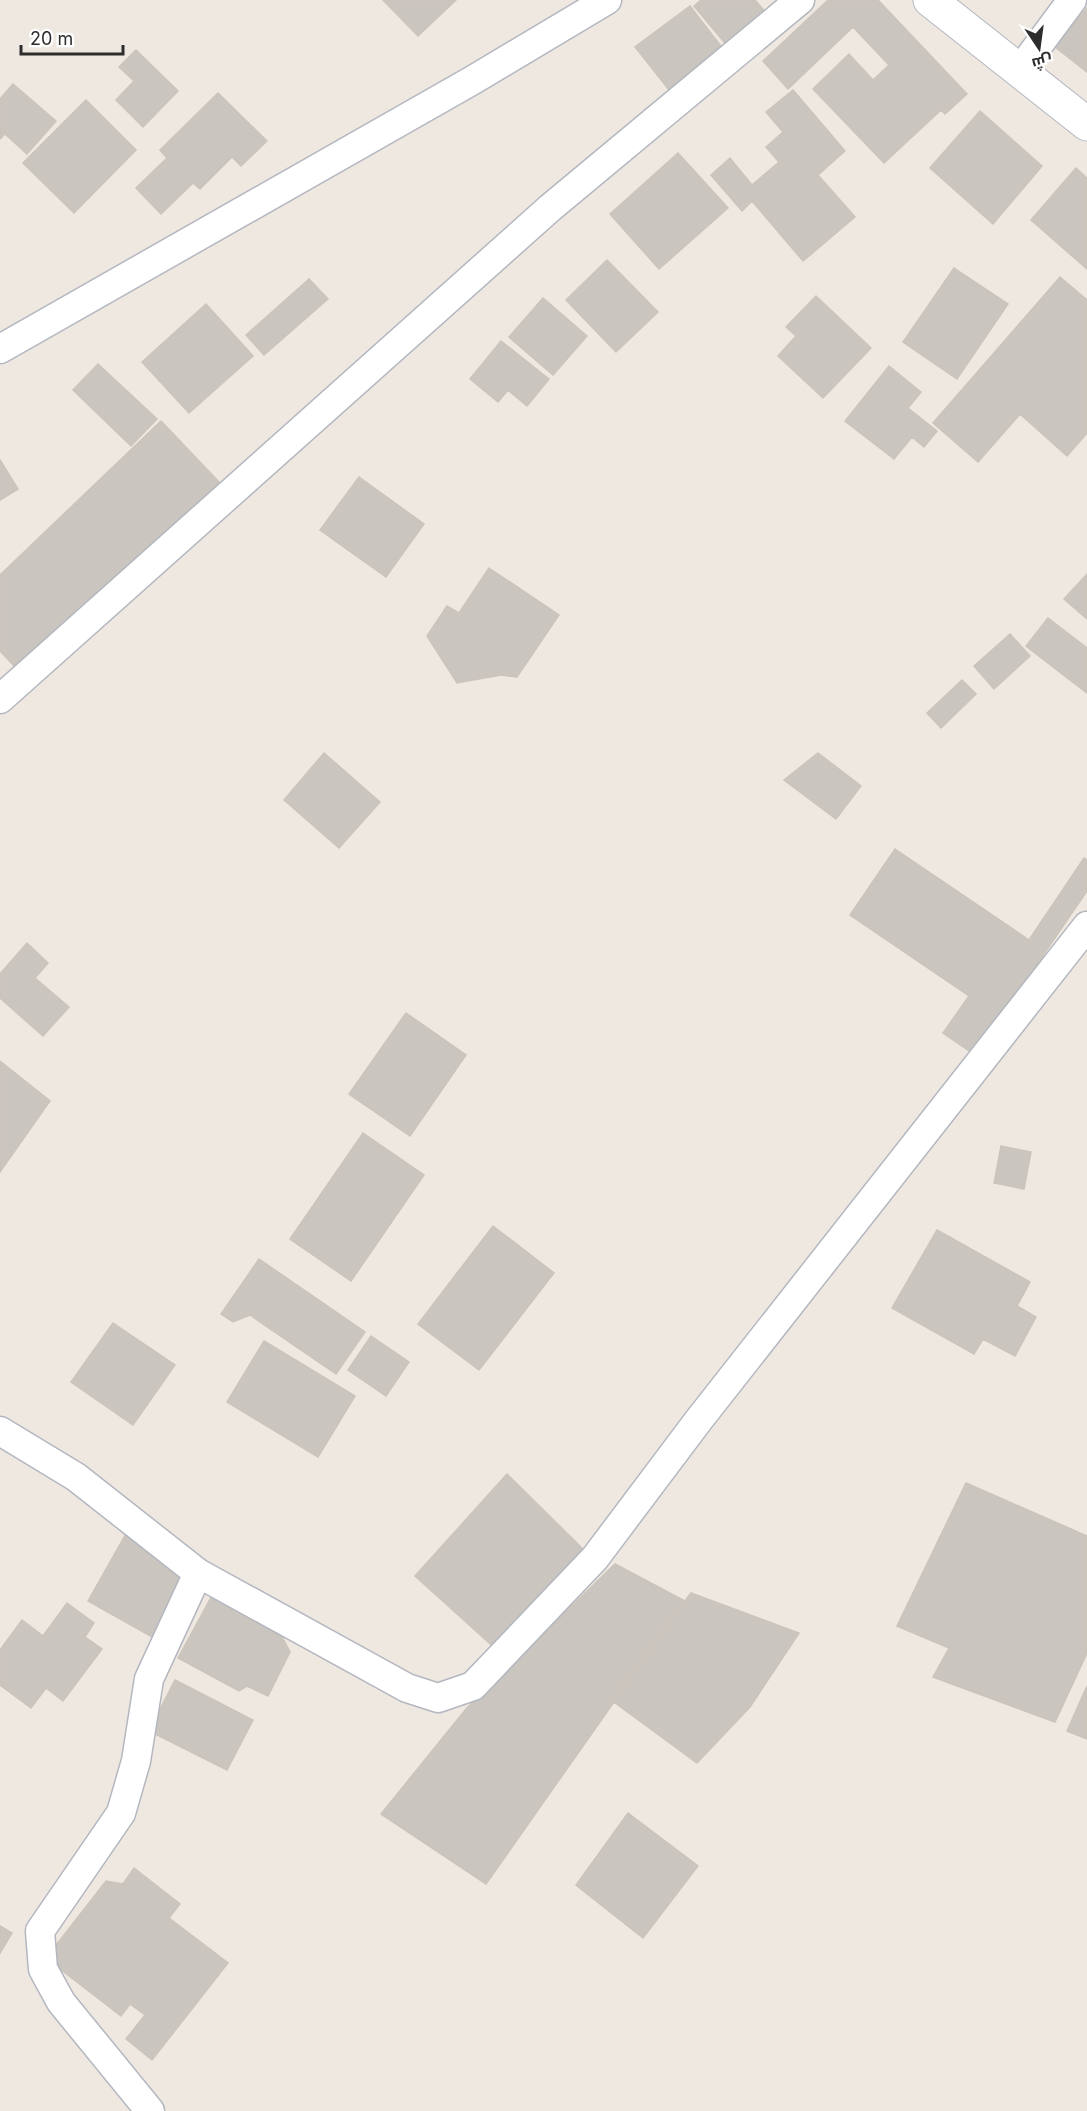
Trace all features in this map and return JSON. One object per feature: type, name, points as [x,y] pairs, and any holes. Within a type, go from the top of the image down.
[{"type":"street","points":[[0,349],[472,80],[607,0]]},
{"type":"street","points":[[0,699],[550,208],[800,0]]},
{"type":"street","points":[[930,0],[1087,124]]},
{"type":"street","points":[[1020,70],[1072,0]]},
{"type":"street","points":[[0,1431],[76,1477],[198,1573],[408,1688],[438,1698],[473,1686],[595,1558],[698,1421],[1087,926]]},
{"type":"street","points":[[150,2111],[61,2002],[42,1969],[40,1931],[121,1813],[136,1761],[149,1679],[198,1573]]},
{"type":"building","points":[[383,0],[456,0],[418,36]]},
{"type":"building","points":[[701,0],[755,0],[768,15],[729,48],[694,6]]},
{"type":"building","points":[[828,0],[878,0],[967,94],[945,114],[941,110],[884,163],[813,89],[849,54],[873,80],[889,65],[853,27],[788,89],[763,61]]},
{"type":"building","points":[[690,6],[727,54],[673,95],[635,47]]},
{"type":"building","points":[[1087,8],[1087,72],[1055,47]]},
{"type":"building","points":[[136,50],[178,91],[143,127],[116,100],[134,81],[119,67]]},
{"type":"building","points":[[13,84],[56,121],[27,154],[5,134],[0,139],[0,99]]},
{"type":"building","points":[[793,90],[845,151],[818,175],[855,217],[803,261],[752,201],[742,211],[711,175],[730,158],[752,185],[779,162],[766,147],[783,132],[766,112]]},
{"type":"building","points":[[218,93],[267,141],[241,166],[232,157],[200,189],[193,183],[161,214],[136,188],[167,158],[160,150]]},
{"type":"building","points":[[86,100],[136,150],[74,213],[23,163]]},
{"type":"building","points":[[980,111],[1042,166],[993,224],[930,168]]},
{"type":"building","points":[[678,153],[728,208],[659,269],[610,214]]},
{"type":"building","points":[[1076,168],[1087,178],[1087,269],[1031,220]]},
{"type":"building","points":[[607,260],[658,312],[616,352],[566,300]]},
{"type":"building","points":[[954,268],[1008,304],[957,379],[903,342]]},
{"type":"building","points":[[1060,277],[1087,300],[1087,433],[1067,456],[1020,414],[978,462],[933,423]]},
{"type":"building","points":[[309,279],[328,299],[264,355],[246,335]]},
{"type":"building","points":[[816,296],[871,348],[823,398],[778,356],[796,336],[786,327]]},
{"type":"building","points":[[543,298],[587,336],[553,375],[509,337]]},
{"type":"building","points":[[206,304],[253,356],[189,413],[142,362]]},
{"type":"building","points":[[501,341],[549,379],[527,406],[508,390],[498,402],[470,379]]},
{"type":"building","points":[[98,364],[157,419],[131,446],[73,390]]},
{"type":"building","points":[[889,366],[921,392],[908,408],[937,431],[924,447],[912,437],[894,459],[845,421]]},
{"type":"building","points":[[161,421],[219,482],[20,672],[0,651],[0,575]]},
{"type":"building","points":[[0,460],[18,489],[0,500]]},
{"type":"building","points":[[359,477],[424,524],[386,577],[320,530]]},
{"type":"building","points":[[489,568],[559,615],[517,677],[501,675],[457,683],[427,636],[447,606],[459,613]]},
{"type":"building","points":[[1087,574],[1087,619],[1064,599]]},
{"type":"building","points":[[1048,618],[1087,648],[1087,693],[1026,646]]},
{"type":"building","points":[[1010,634],[1030,656],[994,689],[974,666]]},
{"type":"building","points":[[962,680],[976,694],[941,728],[927,713]]},
{"type":"building","points":[[324,753],[380,802],[339,848],[284,800]]},
{"type":"building","points":[[818,753],[861,786],[836,819],[784,780]]},
{"type":"building","points":[[895,849],[1029,940],[1084,858],[1087,860],[1087,891],[975,1055],[943,1033],[969,996],[850,915]]},
{"type":"building","points":[[27,943],[48,963],[35,978],[69,1007],[43,1036],[0,998],[0,974]]},
{"type":"building","points":[[406,1013],[466,1055],[410,1136],[349,1094]]},
{"type":"building","points":[[0,1061],[50,1101],[0,1172]]},
{"type":"building","points":[[363,1133],[424,1175],[351,1281],[290,1239]]},
{"type":"building","points":[[1001,1146],[1031,1152],[1024,1189],[994,1183]]},
{"type":"building","points":[[493,1226],[554,1273],[479,1370],[418,1324]]},
{"type":"building","points":[[937,1230],[1030,1282],[1017,1306],[1036,1317],[1015,1356],[983,1339],[974,1354],[892,1308]]},
{"type":"building","points":[[259,1259],[365,1332],[336,1374],[250,1315],[233,1322],[221,1314]]},
{"type":"building","points":[[113,1323],[175,1365],[133,1425],[71,1382]]},
{"type":"building","points":[[371,1336],[409,1362],[386,1396],[348,1370]]},
{"type":"building","points":[[264,1341],[355,1396],[318,1457],[227,1402]]},
{"type":"building","points":[[507,1474],[590,1556],[498,1651],[415,1576]]},
{"type":"building","points":[[966,1483],[1087,1536],[1087,1653],[1055,1722],[933,1677],[949,1648],[897,1626]]},
{"type":"building","points":[[127,1532],[193,1569],[154,1638],[88,1601]]},
{"type":"building","points":[[615,1564],[685,1601],[486,1884],[381,1814],[466,1709]]},
{"type":"building","points":[[691,1593],[799,1633],[750,1707],[697,1763],[610,1699]]},
{"type":"building","points":[[213,1594],[278,1629],[290,1652],[268,1696],[247,1686],[239,1691],[178,1658]]},
{"type":"building","points":[[67,1603],[94,1623],[85,1637],[102,1649],[63,1701],[46,1688],[31,1708],[0,1685],[0,1650],[22,1620],[43,1636]]},
{"type":"building","points":[[175,1680],[253,1720],[227,1770],[149,1731]]},
{"type":"building","points":[[1087,1686],[1087,1739],[1067,1731]]},
{"type":"building","points":[[628,1813],[698,1866],[643,1938],[576,1885]]},
{"type":"building","points":[[134,1868],[180,1904],[169,1918],[228,1963],[152,2060],[126,2039],[145,2015],[130,2004],[121,2016],[46,1958],[106,1881],[123,1884]]},
{"type":"building","points":[[0,1926],[12,1933],[0,1953]]}]
